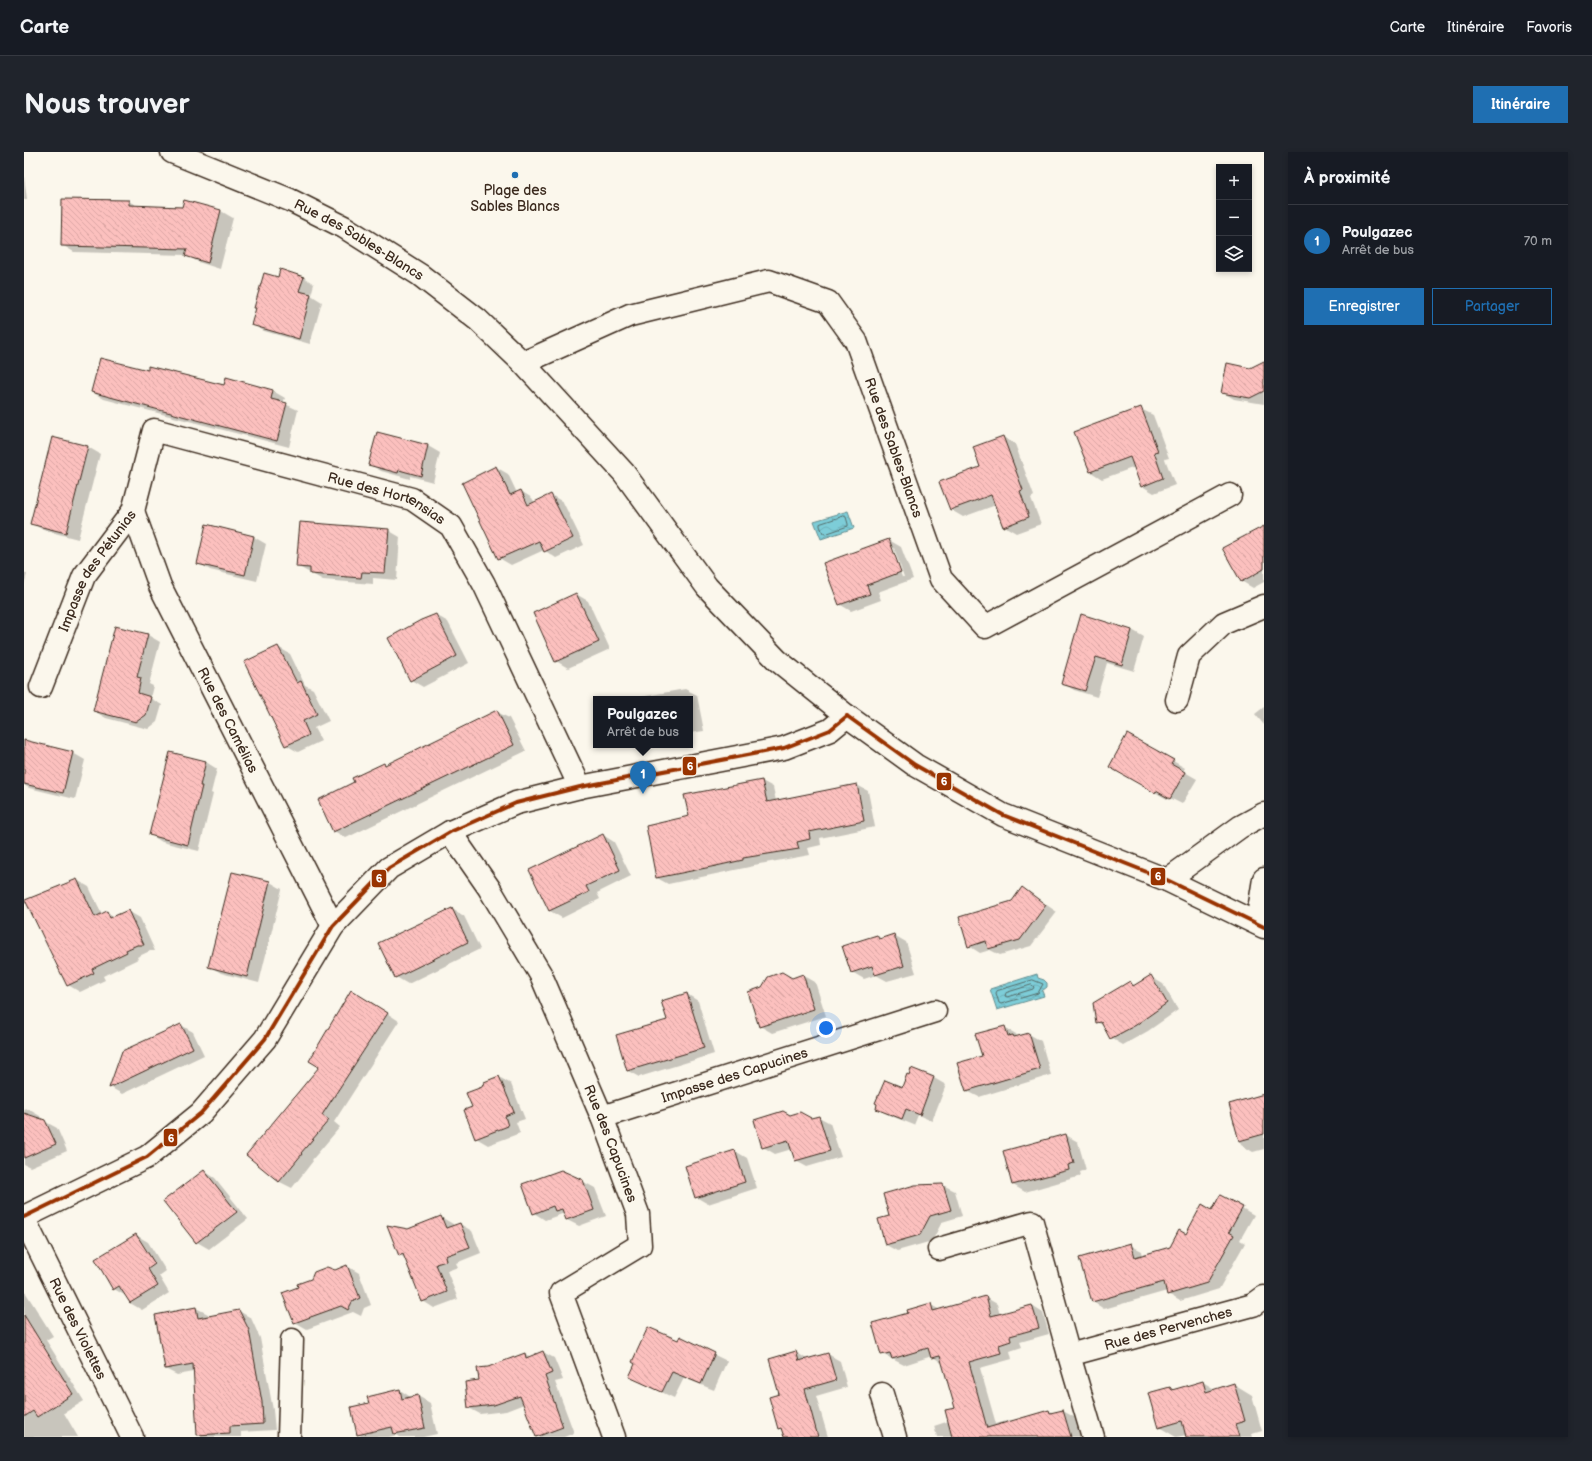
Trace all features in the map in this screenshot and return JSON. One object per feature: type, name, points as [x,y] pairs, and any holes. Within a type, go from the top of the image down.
[{"type":"street","name":"Rue des Sables-Blancs","points":[[172,152],[290,200],[344,227],[420,275],[478,320],[523,363],[624,473],[707,587],[777,660],[847,716],[915,765],[1003,815],[1167,880],[1260,925]]},
{"type":"street","name":"Rue des Sables-Blancs","points":[[523,363],[630,315],[769,281],[828,302],[856,341],[941,580],[985,627],[1230,495]]},
{"type":"street","name":"Impasse des Pétunias","points":[[41,687],[84,576],[133,511],[154,430]]},
{"type":"street","name":"Rue des Hortensias","points":[[154,430],[412,499],[451,526],[484,584],[580,787]]},
{"type":"street","name":"Rue des Camélias","points":[[133,511],[160,586],[333,926]]},
{"type":"street","points":[[1178,700],[1189,656],[1224,622],[1264,606]]},
{"type":"street","points":[[24,1218],[147,1157],[201,1113],[265,1039],[333,926],[389,868],[450,832],[516,803],[580,787],[784,748],[830,730],[847,716]]},
{"type":"street","points":[[1167,880],[1240,827],[1264,814]]},
{"type":"street","name":"Rue des Capucines","points":[[450,832],[490,888],[541,975],[602,1116],[638,1214],[640,1245],[562,1293],[614,1437]]},
{"type":"street","points":[[1260,925],[1264,879]]},
{"type":"street","name":"Impasse des Capucines","points":[[602,1116],[935,1011]]},
{"type":"street","name":"Rue des Violettes","points":[[24,1218],[132,1437]]},
{"type":"street","points":[[938,1250],[1032,1222],[1093,1437]]},
{"type":"street","name":"Rue des Pervenches","points":[[1070,1355],[1253,1305],[1264,1297]]},
{"type":"street","points":[[289,1437],[292,1340]]},
{"type":"street","points":[[882,1394],[895,1437]]},
{"type":"water","points":[[848,511],[854,528],[821,539],[814,521]]},
{"type":"water","points":[[1037,974],[1038,978],[1047,983],[1047,987],[1042,991],[1044,996],[997,1010],[990,989]]},
{"type":"building","points":[[62,199],[129,200],[129,205],[182,207],[184,200],[221,210],[208,263],[185,256],[187,249],[61,246]]},
{"type":"building","points":[[280,269],[304,277],[299,291],[311,294],[299,339],[251,325],[256,308],[254,308],[264,273],[278,277]]},
{"type":"building","points":[[100,358],[148,370],[148,366],[224,385],[226,377],[273,390],[271,399],[287,403],[277,441],[91,392]]},
{"type":"building","points":[[1264,361],[1264,391],[1250,398],[1221,393],[1227,363],[1250,368]]},
{"type":"building","points":[[1141,407],[1158,451],[1154,452],[1163,478],[1141,487],[1130,457],[1090,472],[1074,432]]},
{"type":"building","points":[[377,432],[428,445],[421,476],[399,470],[398,473],[368,465]]},
{"type":"building","points":[[1003,436],[1023,490],[1020,491],[1029,517],[1003,527],[991,495],[950,510],[939,482],[980,467],[973,447]]},
{"type":"building","points":[[52,437],[88,446],[66,533],[30,524]]},
{"type":"building","points":[[496,466],[510,495],[521,490],[528,505],[551,494],[573,538],[544,552],[539,541],[498,559],[462,483]]},
{"type":"building","points":[[300,522],[389,529],[385,573],[362,572],[361,578],[310,574],[310,568],[296,567]]},
{"type":"building","points":[[206,524],[254,536],[245,575],[197,564]]},
{"type":"building","points":[[1264,526],[1264,569],[1241,582],[1222,548]]},
{"type":"building","points":[[889,539],[901,572],[867,585],[870,594],[839,605],[823,563]]},
{"type":"building","points":[[576,593],[599,642],[555,662],[533,613]]},
{"type":"building","points":[[436,614],[457,656],[410,681],[388,638],[421,620]]},
{"type":"building","points":[[1081,614],[1132,630],[1122,665],[1096,657],[1085,691],[1061,684]]},
{"type":"building","points":[[115,626],[148,634],[137,677],[141,678],[138,693],[151,697],[146,715],[136,722],[93,711]]},
{"type":"building","points":[[278,646],[297,683],[301,681],[317,714],[303,721],[309,735],[285,746],[244,662]]},
{"type":"building","points":[[497,710],[514,745],[333,832],[318,800],[354,782],[352,778],[384,763],[385,765]]},
{"type":"building","points":[[1127,734],[1174,760],[1171,764],[1185,772],[1170,799],[1156,791],[1155,793],[1109,767]]},
{"type":"building","points":[[24,740],[73,752],[63,793],[24,784]]},
{"type":"building","points":[[170,752],[206,761],[200,786],[202,786],[188,845],[149,835]]},
{"type":"building","points":[[762,780],[767,802],[857,784],[864,821],[809,832],[810,839],[797,842],[799,849],[743,858],[743,860],[656,878],[646,826],[689,816],[684,795]]},
{"type":"building","points":[[603,834],[620,870],[586,886],[589,892],[549,911],[529,870]]},
{"type":"building","points":[[232,872],[270,881],[247,977],[208,967]]},
{"type":"building","points":[[77,879],[95,917],[107,911],[110,918],[128,910],[144,945],[137,945],[126,950],[127,952],[92,969],[94,973],[67,986],[25,900]]},
{"type":"building","points":[[1022,887],[1046,905],[1020,940],[988,949],[986,941],[968,947],[959,917],[1012,901]]},
{"type":"building","points":[[452,908],[468,942],[395,978],[378,943]]},
{"type":"building","points":[[894,934],[904,966],[875,975],[872,966],[851,973],[842,946],[877,935],[879,939]]},
{"type":"building","points":[[782,972],[792,978],[803,974],[814,1009],[759,1027],[748,992],[762,987],[768,977]]},
{"type":"building","points":[[1151,975],[1167,1003],[1136,1025],[1110,1039],[1101,1022],[1096,1023],[1093,1003],[1130,981],[1133,986]]},
{"type":"building","points":[[351,990],[388,1013],[322,1115],[329,1120],[279,1182],[246,1155],[319,1067],[309,1061]]},
{"type":"building","points":[[687,993],[704,1048],[627,1071],[616,1035],[667,1020],[661,1001]]},
{"type":"building","points":[[181,1024],[193,1048],[109,1088],[122,1051]]},
{"type":"building","points":[[1005,1026],[1008,1036],[1013,1035],[1014,1037],[1029,1033],[1040,1069],[966,1091],[957,1063],[982,1056],[975,1034]]},
{"type":"building","points":[[911,1068],[934,1077],[920,1115],[906,1109],[902,1119],[876,1109],[877,1104],[875,1103],[885,1080],[902,1087]]},
{"type":"building","points":[[499,1076],[514,1112],[505,1116],[508,1126],[475,1139],[464,1110],[472,1107],[466,1093],[482,1087],[484,1082]]},
{"type":"building","points":[[1264,1094],[1264,1134],[1239,1141],[1229,1104]]},
{"type":"building","points":[[783,1111],[790,1115],[800,1112],[811,1118],[819,1116],[830,1151],[795,1161],[788,1140],[762,1148],[754,1120]]},
{"type":"building","points":[[24,1113],[45,1120],[56,1144],[24,1158]]},
{"type":"building","points":[[1066,1134],[1074,1163],[1068,1165],[1069,1170],[1012,1185],[1003,1151]]},
{"type":"building","points":[[735,1150],[745,1182],[695,1198],[685,1166]]},
{"type":"building","points":[[204,1170],[237,1212],[196,1243],[163,1201]]},
{"type":"building","points":[[561,1170],[583,1180],[594,1210],[566,1220],[562,1209],[555,1211],[553,1206],[533,1214],[522,1184]]},
{"type":"building","points":[[943,1184],[951,1210],[930,1216],[920,1235],[885,1245],[878,1219],[889,1216],[883,1194],[915,1185]]},
{"type":"building","points":[[1220,1195],[1243,1207],[1229,1232],[1234,1235],[1207,1283],[1167,1295],[1164,1282],[1092,1302],[1079,1258],[1131,1243],[1135,1257],[1170,1247],[1179,1230],[1186,1234],[1202,1204],[1212,1210]]},
{"type":"building","points":[[441,1216],[446,1228],[460,1223],[470,1247],[445,1256],[446,1261],[436,1264],[447,1292],[422,1302],[403,1254],[399,1256],[387,1225],[408,1229]]},
{"type":"building","points":[[136,1234],[155,1264],[148,1269],[158,1286],[130,1303],[119,1286],[113,1290],[95,1259]]},
{"type":"building","points":[[347,1265],[360,1298],[352,1302],[348,1310],[341,1306],[294,1323],[282,1293],[298,1287],[297,1284],[311,1279],[314,1272],[327,1267],[335,1270]]},
{"type":"building","points":[[986,1296],[991,1316],[1032,1305],[1039,1328],[1010,1336],[1011,1341],[999,1345],[1001,1353],[969,1362],[987,1428],[1049,1410],[1050,1413],[1063,1410],[1071,1437],[952,1437],[945,1410],[955,1408],[940,1356],[931,1358],[928,1348],[892,1359],[890,1353],[881,1355],[872,1323],[908,1313],[907,1310],[931,1303],[933,1311]]},
{"type":"building","points":[[196,1307],[198,1318],[239,1310],[249,1330],[262,1402],[263,1424],[230,1426],[230,1433],[197,1435],[193,1364],[165,1369],[155,1315]]},
{"type":"building","points":[[24,1315],[73,1394],[37,1417],[33,1411],[24,1417]]},
{"type":"building","points":[[648,1327],[678,1340],[680,1336],[715,1353],[701,1384],[672,1372],[662,1392],[629,1377],[635,1364],[632,1362]]},
{"type":"building","points":[[543,1351],[552,1373],[545,1376],[563,1427],[536,1437],[520,1396],[494,1405],[468,1408],[465,1382],[479,1380],[477,1368],[488,1367],[525,1353],[526,1358]]},
{"type":"building","points":[[796,1351],[799,1361],[828,1353],[836,1380],[805,1389],[818,1437],[784,1437],[781,1428],[778,1429],[769,1397],[779,1394],[769,1359]]},
{"type":"building","points":[[1203,1381],[1206,1392],[1234,1383],[1245,1421],[1235,1424],[1239,1437],[1186,1437],[1182,1421],[1158,1428],[1148,1393],[1170,1387],[1172,1390]]},
{"type":"building","points":[[400,1389],[402,1399],[418,1395],[425,1428],[394,1434],[392,1427],[357,1435],[351,1407],[369,1403],[367,1397]]},
{"type":"transit line","name":"6","points":[[847,716],[915,765],[1003,815],[1167,880],[1264,927]]},
{"type":"transit line","name":"6","points":[[24,1217],[147,1157],[201,1113],[265,1039],[333,926],[389,868],[450,832],[516,803],[580,787],[784,748],[830,730],[847,716]]},
{"type":"place","name":"Plage des Sables Blancs","points":[[515,175]]},
{"type":"place","name":"Poulgazec","points":[[643,794]]}]
